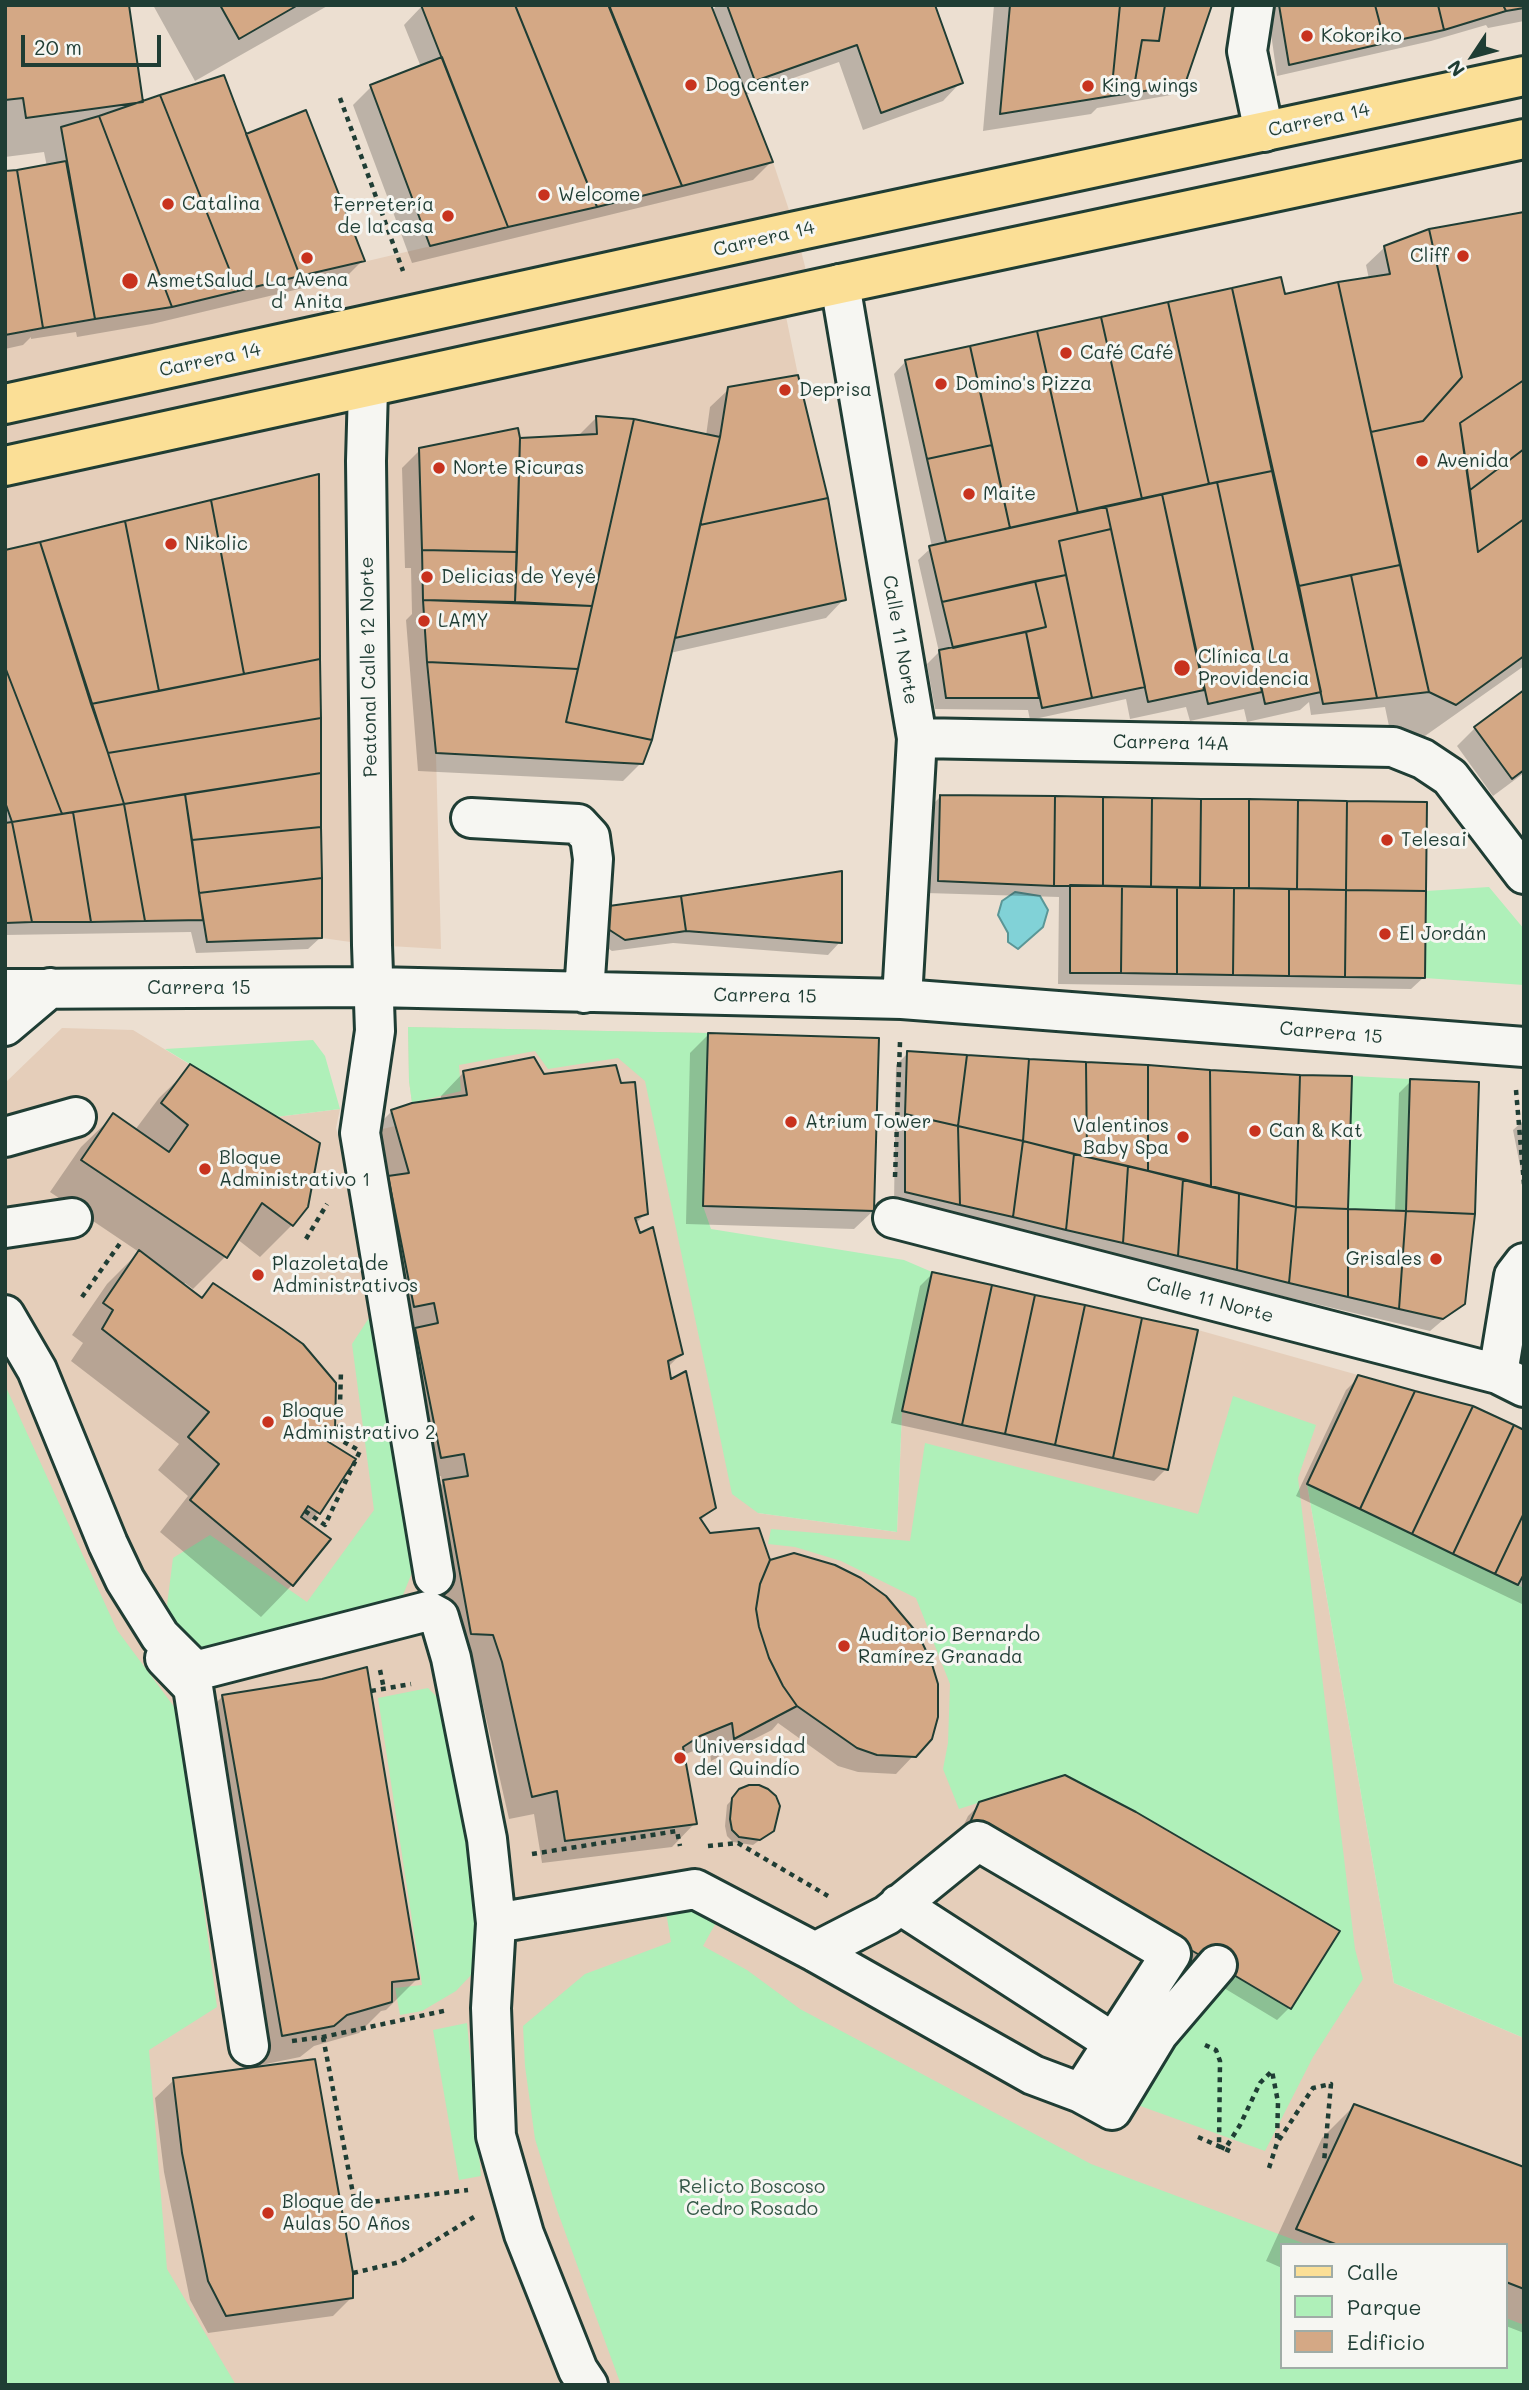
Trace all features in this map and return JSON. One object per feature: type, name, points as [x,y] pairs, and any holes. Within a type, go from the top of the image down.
[{"type":"main road","name":"Carrera 14","points":[[5,404],[796,231],[1524,76]]},
{"type":"main road","points":[[5,466],[840,284],[1524,139]]},
{"type":"street","points":[[1254,5],[1247,51],[1264,132]]},
{"type":"street","name":"Calle 11 Norte","points":[[840,284],[917,738],[902,999]]},
{"type":"street","name":"Peatonal Calle 12 Norte","points":[[368,388],[366,461],[375,1031],[360,1133],[434,1576]]},
{"type":"street","name":"Carrera 14A","points":[[917,738],[1393,747],[1423,759],[1450,777],[1524,874]]},
{"type":"street","points":[[471,818],[578,824],[590,837],[593,859],[584,993]]},
{"type":"street","name":"Carrera 15","points":[[5,989],[374,987],[902,999],[1518,1047]]},
{"type":"street","points":[[5,1026],[50,988]]},
{"type":"street","points":[[5,1138],[76,1117]]},
{"type":"street","points":[[5,1228],[72,1218]]},
{"type":"street","name":"Calle 11 Norte","points":[[894,1218],[1511,1381]]},
{"type":"street","points":[[1511,1381],[1514,1276],[1524,1263]]},
{"type":"street","points":[[5,1315],[37,1370],[125,1580],[160,1636],[195,1671],[428,1611],[439,1617],[451,1658],[486,1839],[496,1923],[491,2008],[496,2136],[524,2234],[578,2370],[588,2385]]},
{"type":"street","points":[[5,1361],[130,1624],[193,1687],[249,2046]]},
{"type":"street","points":[[815,1952],[887,1914],[978,1841],[1171,1954],[1080,2094]]},
{"type":"street","points":[[496,1923],[695,1889],[815,1952],[1033,2075],[1112,2110],[1158,2034],[1217,1965]]},
{"type":"street","points":[[899,1904],[1114,2043]]},
{"type":"path","points":[[340,98],[419,315]]},
{"type":"path","points":[[894,1218],[902,999]]},
{"type":"path","points":[[1518,1047],[1524,1184]]},
{"type":"path","points":[[82,1297],[121,1242]]},
{"type":"path","points":[[305,1511],[325,1525],[360,1451],[339,1439],[341,1371]]},
{"type":"path","points":[[371,1691],[384,1689]]},
{"type":"path","points":[[249,2046],[323,2037],[469,2006],[491,2008]]},
{"type":"path","points":[[323,2037],[355,2204],[473,2190]]},
{"type":"path","points":[[1204,2045],[1216,2050],[1220,2061],[1219,2146]]},
{"type":"path","points":[[1225,2149],[1260,2083],[1272,2071],[1278,2102],[1277,2143]]},
{"type":"path","points":[[1269,2168],[1277,2143],[1313,2088],[1331,2084],[1324,2162]]},
{"type":"path","points":[[1198,2137],[1232,2152]]},
{"type":"path","points":[[353,2273],[400,2262],[481,2213]]},
{"type":"shaded area","points":[[773,162],[796,231],[811,290],[782,297],[798,375],[728,387],[720,437],[634,419],[596,416],[597,434],[520,438],[517,428],[419,449],[423,600],[436,753],[441,949],[372,945],[322,938],[319,474],[5,550],[5,335],[172,307],[597,207]]},
{"type":"shaded area","name":"Universidad del Quindío","points":[[408,1027],[708,1033],[703,1206],[758,1513],[897,1532],[902,1411],[1168,1470],[1198,1330],[1358,1375],[1307,1484],[1394,1983],[1524,2038],[1524,2385],[5,2385],[5,1083],[62,1028],[133,1030],[276,1117],[340,1109],[336,1128],[339,1139],[395,1126],[391,1110],[412,1103]]},
{"type":"green space","points":[[1489,887],[1524,929],[1524,985],[1425,978],[1426,891]]},
{"type":"green space","points":[[408,1027],[708,1033],[703,1206],[711,1229],[904,1260],[932,1272],[902,1411],[897,1532],[758,1513],[732,1494],[645,1081],[618,1058],[548,1069],[535,1051],[459,1065],[461,1091],[412,1103]]},
{"type":"green space","points":[[313,1040],[325,1056],[340,1109],[276,1117],[165,1049]]},
{"type":"green space","points":[[1352,1076],[1410,1079],[1406,1211],[1348,1209]]},
{"type":"green space","points":[[380,1301],[417,1560],[403,1595],[392,1602],[192,1657],[167,1605],[173,1558],[210,1535],[307,1602],[374,1510],[352,1344]]},
{"type":"green space","points":[[5,1385],[117,1630],[178,1712],[217,2007],[149,2050],[167,2269],[236,2385],[5,2385]]},
{"type":"green space","points":[[1233,1396],[1316,1425],[1298,1478],[1355,1949],[1363,1979],[1313,2057],[1265,2151],[1132,2103],[1165,2044],[1227,1971],[1291,2009],[1339,1931],[1136,1812],[1065,1775],[959,1809],[943,1769],[948,1743],[950,1684],[916,1598],[841,1561],[795,1547],[768,1544],[771,1529],[910,1541],[925,1443],[1198,1514]]},
{"type":"green space","points":[[1307,1484],[1524,1588],[1524,2038],[1394,1983]]},
{"type":"green space","points":[[428,1688],[439,1699],[450,1735],[476,1875],[478,1962],[472,1974],[456,1991],[422,2011],[400,2015],[395,1988],[422,1985],[378,1698]]},
{"type":"green space","name":"Relicto Boscoso Cedro Rosado","points":[[696,1907],[718,1919],[703,1946],[747,1970],[800,2009],[1091,2164],[1303,2243],[1280,2243],[1280,2369],[1508,2369],[1508,2319],[1524,2325],[1524,2385],[621,2385],[557,2210],[535,2139],[525,2066],[523,2026],[585,1974],[671,1942],[666,1912]]},
{"type":"green space","points":[[467,2023],[481,2176],[459,2180],[433,2030]]},
{"type":"water","points":[[1015,892],[1040,896],[1048,910],[1043,927],[1018,949],[1008,942],[1008,933],[998,915],[1002,901]]},
{"type":"building","points":[[5,5],[129,5],[143,102],[26,118],[23,98],[5,100]]},
{"type":"building","points":[[220,5],[298,5],[239,39]]},
{"type":"building","points":[[421,5],[515,5],[597,207],[508,227]]},
{"type":"building","points":[[515,5],[609,5],[682,186],[597,207]]},
{"type":"building","name":"Dog center","points":[[711,5],[773,162],[682,186],[609,7]]},
{"type":"building","points":[[727,5],[935,5],[963,83],[881,113],[857,45],[755,81]]},
{"type":"building","points":[[1010,5],[1120,5],[1111,96],[1000,114]]},
{"type":"building","points":[[1120,5],[1165,5],[1159,41],[1142,40],[1133,93],[1111,96]]},
{"type":"building","points":[[1165,5],[1212,5],[1185,84],[1133,93],[1142,40],[1159,41]]},
{"type":"building","points":[[1279,5],[1375,5],[1385,43],[1289,65]]},
{"type":"building","points":[[1375,5],[1438,5],[1444,30],[1385,43]]},
{"type":"building","points":[[1438,5],[1503,5],[1506,11],[1444,30]]},
{"type":"building","points":[[1503,5],[1524,5],[1524,8],[1506,11]]},
{"type":"building","points":[[442,57],[508,227],[430,246],[370,85]]},
{"type":"building","points":[[224,75],[300,276],[238,291],[160,95]]},
{"type":"building","name":"Catalina","points":[[160,95],[238,291],[172,307],[99,116]]},
{"type":"building","points":[[306,110],[365,261],[300,276],[246,134]]},
{"type":"building","points":[[99,116],[172,307],[95,319],[61,127]]},
{"type":"building","points":[[66,161],[95,319],[43,328],[17,170]]},
{"type":"building","points":[[17,170],[43,328],[5,335],[5,171]]},
{"type":"building","name":"Avenida","points":[[1524,212],[1524,380],[1460,423],[1478,552],[1524,519],[1524,656],[1456,705],[1429,692],[1371,432],[1423,421],[1462,377],[1429,229]]},
{"type":"building","points":[[1429,229],[1462,377],[1423,421],[1371,432],[1338,282],[1390,274],[1384,246]]},
{"type":"building","points":[[1281,277],[1285,294],[1338,282],[1400,565],[1299,586],[1232,288]]},
{"type":"building","points":[[1232,288],[1272,471],[1209,484],[1168,302]]},
{"type":"building","points":[[1168,302],[1209,484],[1142,499],[1101,317]]},
{"type":"building","points":[[1101,317],[1142,499],[1078,513],[1037,331]]},
{"type":"building","points":[[1037,331],[1078,513],[1010,528],[970,346]]},
{"type":"building","points":[[970,346],[992,445],[927,459],[905,360]]},
{"type":"building","points":[[798,375],[828,498],[700,525],[720,437],[728,387]]},
{"type":"building","points":[[1524,380],[1524,449],[1470,490],[1460,423]]},
{"type":"building","points":[[596,416],[634,419],[592,606],[515,602],[520,438],[597,434]]},
{"type":"building","points":[[634,419],[720,437],[652,740],[566,722]]},
{"type":"building","points":[[518,428],[517,552],[422,550],[419,448]]},
{"type":"building","name":"Maite","points":[[992,445],[1010,528],[946,542],[927,459]]},
{"type":"building","points":[[1524,449],[1524,519],[1478,552],[1470,490]]},
{"type":"building","points":[[1272,471],[1321,692],[1265,704],[1217,482]]},
{"type":"building","points":[[319,474],[320,659],[244,674],[211,500]]},
{"type":"building","points":[[1217,482],[1262,692],[1208,704],[1162,494]]},
{"type":"building","points":[[1162,494],[1204,690],[1148,702],[1106,506]]},
{"type":"building","points":[[828,498],[846,600],[675,638],[700,525]]},
{"type":"building","points":[[211,500],[244,674],[159,691],[125,521]]},
{"type":"building","points":[[1106,506],[1111,529],[1059,541],[1066,575],[942,602],[929,546]]},
{"type":"building","points":[[125,521],[159,691],[91,704],[40,542]]},
{"type":"building","points":[[1111,529],[1145,687],[1092,698],[1059,541]]},
{"type":"building","points":[[40,542],[124,804],[62,814],[5,667],[5,550]]},
{"type":"building","points":[[422,550],[517,552],[515,602],[423,600]]},
{"type":"building","points":[[1400,565],[1429,692],[1377,698],[1351,575]]},
{"type":"building","points":[[1066,575],[1092,698],[1042,708],[1026,632],[1046,627],[1035,581]]},
{"type":"building","points":[[1351,575],[1377,698],[1323,704],[1299,586]]},
{"type":"building","points":[[1035,581],[1046,627],[953,648],[942,602]]},
{"type":"building","points":[[423,600],[592,606],[578,669],[427,662]]},
{"type":"building","points":[[1026,632],[1039,698],[946,698],[939,650]]},
{"type":"building","points":[[320,659],[321,718],[108,753],[91,704]]},
{"type":"building","points":[[427,662],[578,669],[566,722],[652,740],[643,764],[436,753]]},
{"type":"building","points":[[5,667],[62,814],[12,822],[5,802]]},
{"type":"building","points":[[1524,690],[1524,770],[1512,779],[1474,727]]},
{"type":"building","points":[[321,718],[321,773],[124,804],[108,753]]},
{"type":"building","points":[[321,773],[321,827],[192,840],[185,794]]},
{"type":"building","points":[[185,794],[203,920],[145,921],[124,804]]},
{"type":"building","points":[[940,795],[1055,796],[1054,886],[938,881]]},
{"type":"building","points":[[1055,796],[1103,797],[1103,886],[1054,886]]},
{"type":"building","points":[[1103,797],[1152,798],[1151,887],[1103,886]]},
{"type":"building","points":[[1152,798],[1201,799],[1200,888],[1151,887]]},
{"type":"building","points":[[1201,799],[1249,799],[1249,888],[1200,888]]},
{"type":"building","points":[[1249,799],[1298,800],[1297,889],[1249,888]]},
{"type":"building","points":[[1298,800],[1347,801],[1346,890],[1297,889]]},
{"type":"building","points":[[1347,801],[1427,802],[1426,891],[1346,890]]},
{"type":"building","points":[[124,804],[145,921],[91,922],[73,812]]},
{"type":"building","points":[[73,812],[91,922],[32,922],[12,822]]},
{"type":"building","points":[[12,822],[32,922],[5,923],[5,823]]},
{"type":"building","points":[[321,827],[322,878],[199,893],[192,840]]},
{"type":"building","points":[[842,871],[842,943],[686,931],[681,896]]},
{"type":"building","points":[[322,878],[322,938],[207,942],[199,893]]},
{"type":"building","points":[[1070,885],[1122,886],[1121,973],[1070,973]]},
{"type":"building","points":[[1122,886],[1177,887],[1177,974],[1121,973]]},
{"type":"building","points":[[1177,887],[1234,888],[1233,975],[1177,974]]},
{"type":"building","points":[[1234,888],[1289,889],[1289,976],[1233,975]]},
{"type":"building","points":[[1289,889],[1346,890],[1345,977],[1289,976]]},
{"type":"building","name":"El Jordán","points":[[1346,890],[1426,891],[1425,978],[1345,977]]},
{"type":"building","points":[[681,896],[686,931],[625,940],[605,927],[609,906]]},
{"type":"building","name":"Atrium Tower","points":[[708,1033],[879,1038],[874,1211],[703,1206]]},
{"type":"building","points":[[907,1051],[967,1055],[958,1126],[905,1114]]},
{"type":"building","points":[[967,1055],[1029,1059],[1023,1141],[958,1126]]},
{"type":"building","points":[[534,1057],[544,1074],[616,1065],[621,1083],[635,1082],[648,1214],[635,1218],[640,1233],[653,1227],[683,1354],[668,1361],[671,1379],[686,1371],[716,1508],[700,1518],[710,1533],[759,1528],[770,1560],[760,1584],[756,1609],[759,1627],[769,1658],[797,1706],[734,1739],[732,1723],[700,1736],[683,1747],[697,1824],[565,1841],[557,1791],[532,1797],[502,1662],[493,1635],[471,1634],[443,1480],[468,1476],[464,1454],[441,1458],[415,1328],[438,1323],[434,1303],[414,1307],[388,1176],[409,1173],[391,1110],[412,1103],[467,1095],[463,1071]]},
{"type":"building","points":[[1029,1059],[1086,1062],[1087,1157],[1023,1141]]},
{"type":"building","points":[[1086,1062],[1148,1065],[1148,1171],[1087,1157]]},
{"type":"building","name":"Bloque Administrativo 1","points":[[190,1064],[320,1143],[308,1207],[293,1226],[262,1203],[227,1258],[81,1160],[113,1113],[169,1152],[188,1125],[161,1103]]},
{"type":"building","points":[[1148,1065],[1210,1070],[1211,1187],[1148,1171]]},
{"type":"building","name":"Can & Kat","points":[[1210,1070],[1300,1075],[1296,1207],[1211,1187]]},
{"type":"building","points":[[1300,1075],[1352,1076],[1348,1209],[1296,1207]]},
{"type":"building","points":[[1410,1079],[1479,1082],[1475,1214],[1406,1211]]},
{"type":"building","points":[[905,1114],[958,1126],[960,1205],[905,1192]]},
{"type":"building","points":[[958,1126],[1023,1141],[1013,1217],[960,1205]]},
{"type":"building","points":[[1023,1141],[1074,1154],[1066,1230],[1013,1217]]},
{"type":"building","points":[[1074,1154],[1128,1166],[1123,1243],[1066,1230]]},
{"type":"building","points":[[1128,1166],[1183,1179],[1178,1256],[1123,1243]]},
{"type":"building","points":[[1183,1179],[1239,1193],[1237,1270],[1178,1256]]},
{"type":"building","points":[[1239,1193],[1296,1207],[1289,1283],[1237,1270]]},
{"type":"building","points":[[1296,1207],[1348,1209],[1348,1297],[1289,1283]]},
{"type":"building","points":[[1348,1209],[1406,1211],[1399,1309],[1348,1297]]},
{"type":"building","name":"Grisales","points":[[1406,1211],[1475,1214],[1465,1304],[1443,1319],[1399,1309]]},
{"type":"building","name":"Bloque Administrativo 2","points":[[139,1250],[202,1298],[213,1283],[282,1329],[303,1344],[336,1383],[335,1431],[327,1441],[356,1459],[320,1514],[308,1506],[301,1517],[331,1539],[293,1586],[190,1500],[219,1464],[188,1437],[209,1412],[102,1329],[113,1310],[103,1303]]},
{"type":"building","points":[[932,1272],[992,1285],[962,1425],[902,1411]]},
{"type":"building","points":[[992,1285],[1035,1295],[1005,1434],[962,1425]]},
{"type":"building","points":[[1035,1295],[1085,1305],[1055,1445],[1005,1434]]},
{"type":"building","points":[[1085,1305],[1142,1318],[1113,1458],[1055,1445]]},
{"type":"building","points":[[1142,1318],[1198,1330],[1168,1470],[1113,1458]]},
{"type":"building","points":[[1358,1375],[1415,1391],[1360,1509],[1307,1484]]},
{"type":"building","points":[[1415,1391],[1473,1406],[1412,1534],[1360,1509]]},
{"type":"building","points":[[1473,1406],[1514,1425],[1453,1554],[1412,1534]]},
{"type":"building","points":[[1514,1425],[1524,1430],[1524,1513],[1495,1574],[1453,1554]]},
{"type":"building","points":[[1524,1513],[1524,1574],[1518,1585],[1495,1574]]},
{"type":"building","name":"Auditorio Bernardo Ramírez Granada","points":[[794,1553],[835,1565],[861,1578],[886,1596],[918,1634],[938,1684],[938,1717],[932,1739],[916,1757],[877,1755],[857,1748],[797,1706],[783,1686],[769,1658],[756,1609],[760,1584],[770,1560]]},
{"type":"building","points":[[367,1667],[419,1979],[392,1982],[392,2002],[347,2015],[334,2026],[282,2036],[222,1695],[322,1679]]},
{"type":"building","points":[[1065,1775],[1136,1812],[1340,1931],[1291,2009],[969,1825],[979,1802]]},
{"type":"building","points":[[749,1785],[768,1789],[776,1796],[780,1806],[774,1831],[760,1840],[739,1837],[732,1830],[732,1798],[739,1789]]},
{"type":"building","name":"Bloque de Aulas 50 Años","points":[[315,2059],[353,2273],[353,2298],[226,2316],[208,2281],[182,2153],[173,2078]]},
{"type":"building","points":[[1354,2104],[1524,2167],[1524,2289],[1508,2283],[1508,2243],[1333,2243],[1296,2229]]},
{"type":"place","name":"Kokoriko","points":[[1307,36]]},
{"type":"place","name":"Dog center","points":[[691,85]]},
{"type":"place","name":"King wings","points":[[1088,86]]},
{"type":"place","name":"Welcome","points":[[544,195]]},
{"type":"place","name":"Catalina","points":[[168,204]]},
{"type":"place","name":"Ferretería de la casa","points":[[448,216]]},
{"type":"place","name":"Cliff","points":[[1463,256]]},
{"type":"place","name":"La Avena d' Anita","points":[[307,258]]},
{"type":"place","name":"AsmetSalud","points":[[130,281]]},
{"type":"place","name":"Café Café","points":[[1066,353]]},
{"type":"place","name":"Domino's Pizza","points":[[941,384]]},
{"type":"place","name":"Deprisa","points":[[785,390]]},
{"type":"place","name":"Avenida","points":[[1422,461]]},
{"type":"place","name":"Norte Ricuras","points":[[439,468]]},
{"type":"place","name":"Maite","points":[[969,494]]},
{"type":"place","name":"Nikolic","points":[[171,544]]},
{"type":"place","name":"Delicias de Yeyé","points":[[427,577]]},
{"type":"place","name":"LAMY","points":[[424,621]]},
{"type":"place","name":"Clínica La Providencia","points":[[1182,668]]},
{"type":"place","name":"Telesai","points":[[1387,840]]},
{"type":"place","name":"El Jordán","points":[[1385,934]]},
{"type":"place","name":"Atrium Tower","points":[[791,1122]]},
{"type":"place","name":"Can & Kat","points":[[1255,1131]]},
{"type":"place","name":"Valentinos Baby Spa","points":[[1183,1137]]},
{"type":"place","name":"Bloque Administrativo 1","points":[[205,1169]]},
{"type":"place","name":"Grisales","points":[[1436,1259]]},
{"type":"place","name":"Plazoleta de Administrativos","points":[[258,1275]]},
{"type":"place","name":"Bloque Administrativo 2","points":[[268,1422]]},
{"type":"place","name":"Auditorio Bernardo Ramírez Granada","points":[[844,1646]]},
{"type":"place","name":"Universidad del Quindío","points":[[680,1758]]},
{"type":"place","name":"Bloque de Aulas 50 Años","points":[[268,2213]]}]
